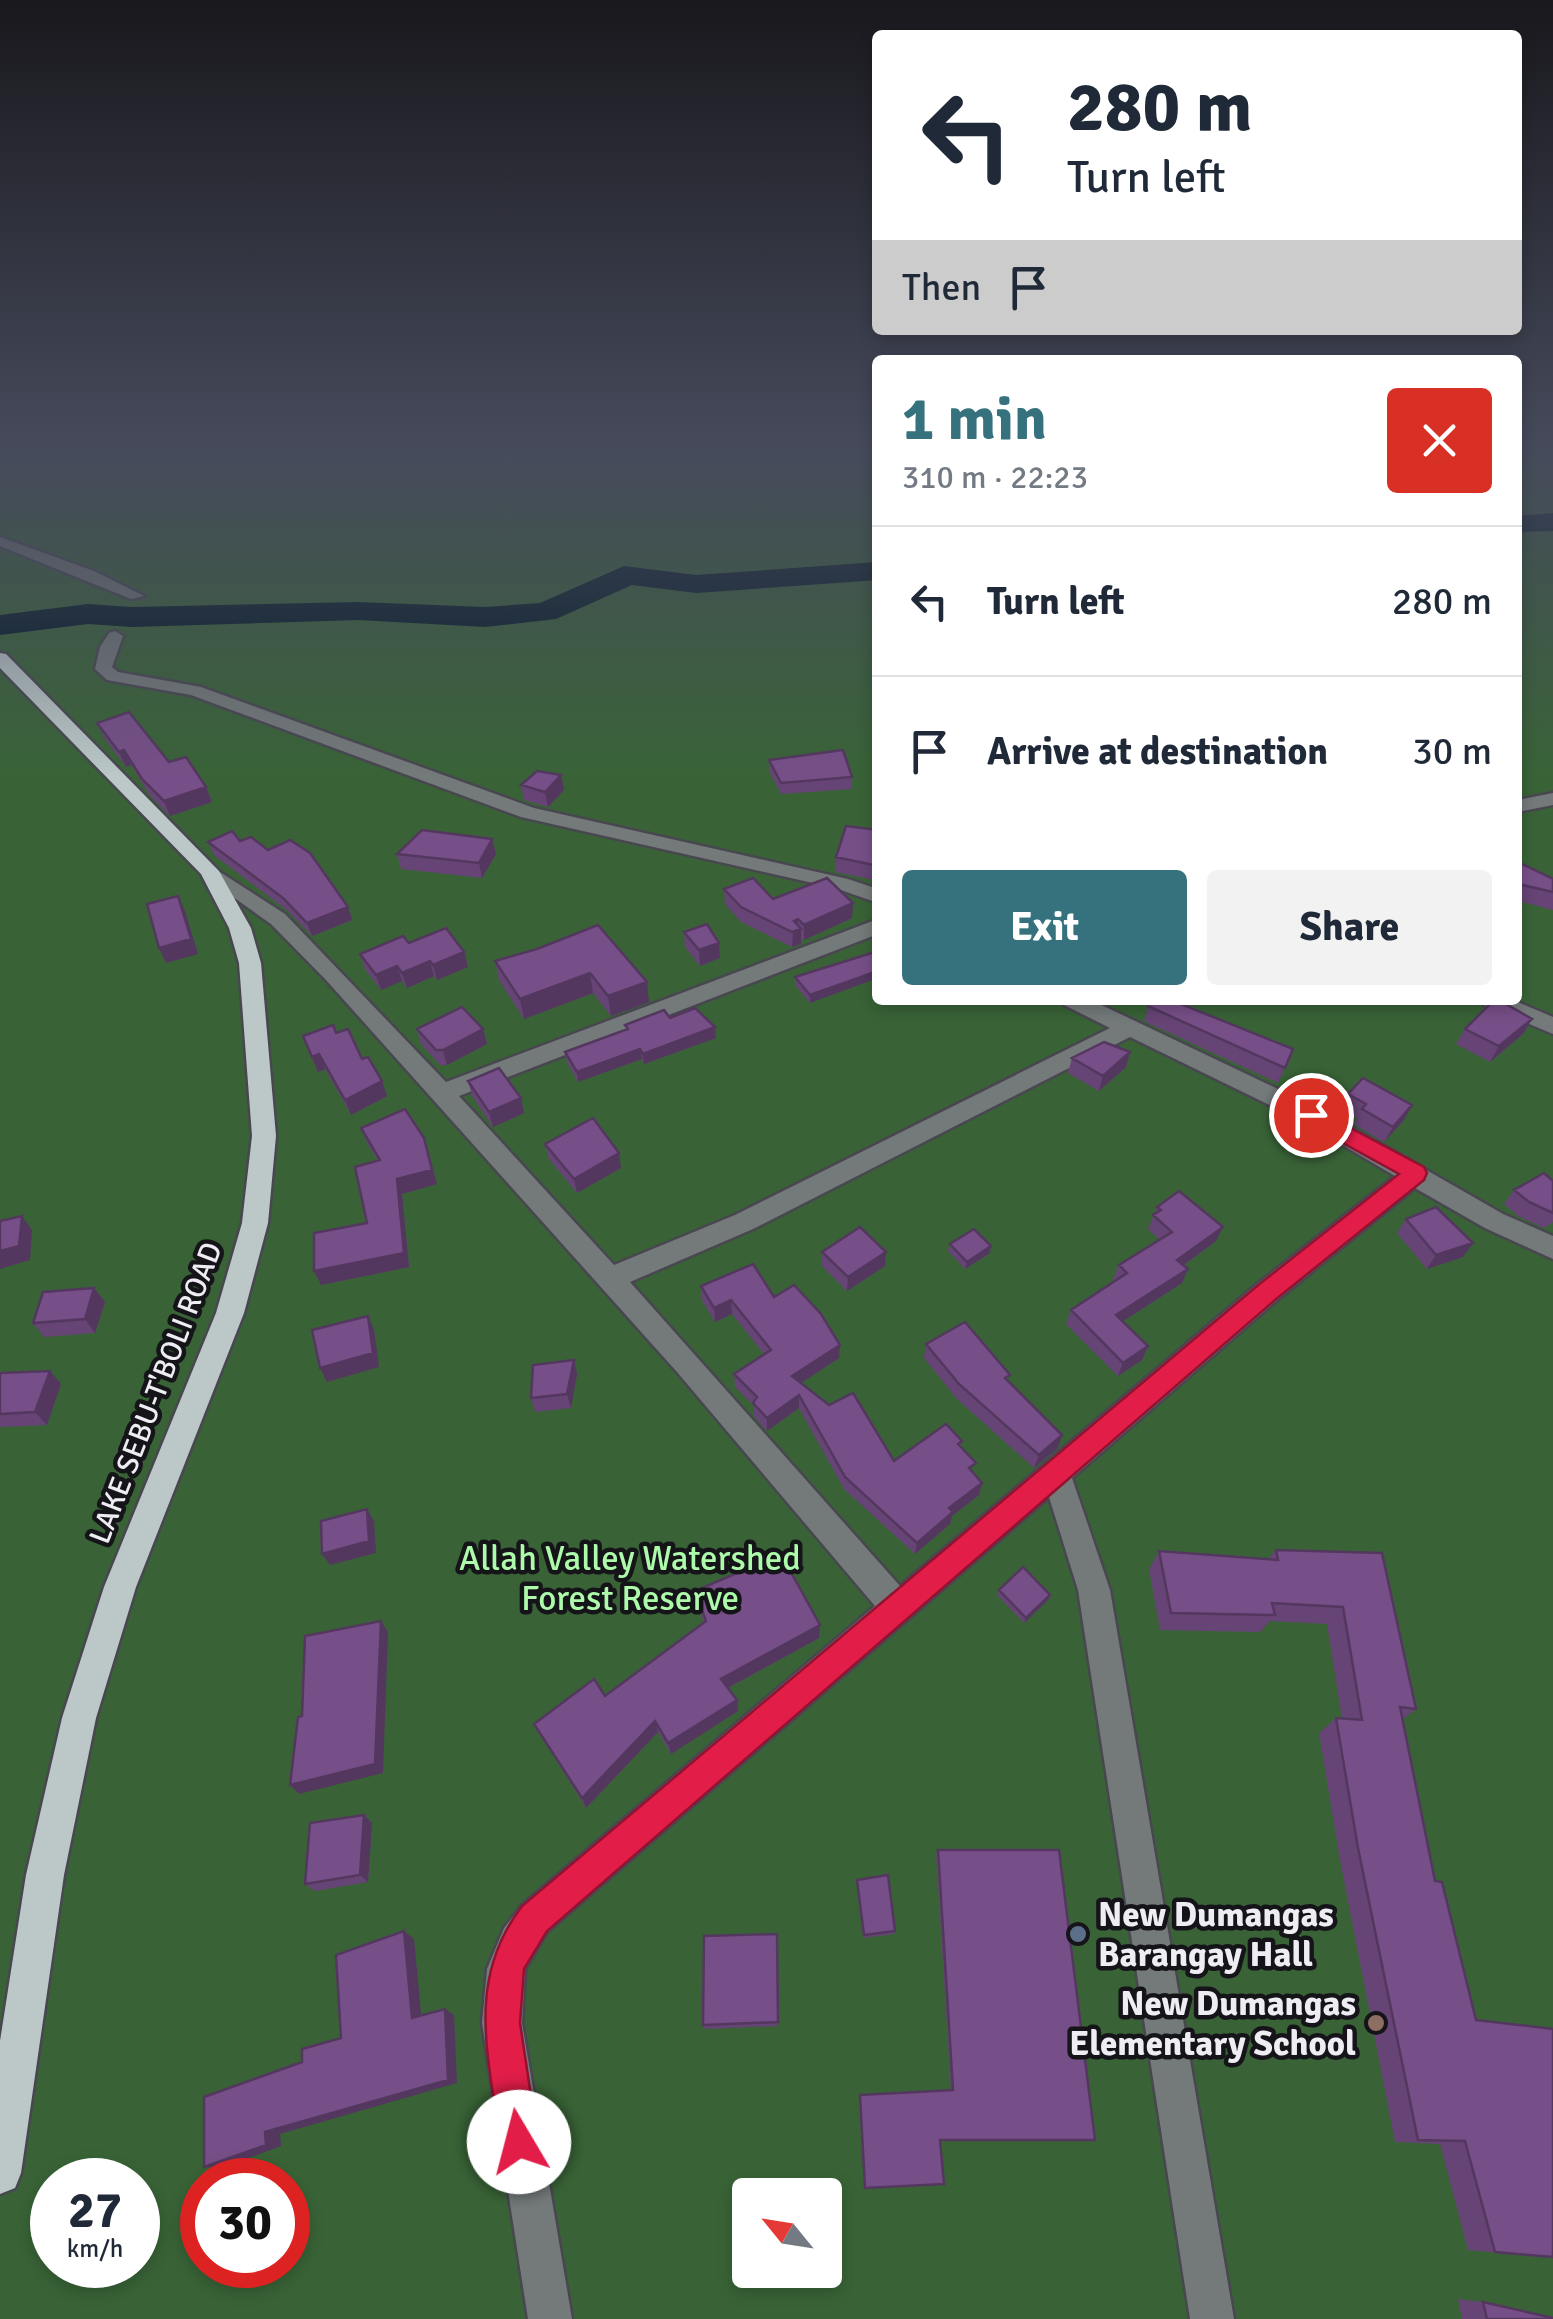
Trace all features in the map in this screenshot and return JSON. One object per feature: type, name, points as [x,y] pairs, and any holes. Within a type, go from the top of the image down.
[{"type":"main road","name":"LAKE SEBU-T'BOLI ROAD","points":[[0,658],[209,871],[240,928],[250,963],[264,1136],[255,1223],[230,1313],[120,1587],[79,1718],[45,1875],[0,2174]]},
{"type":"street","points":[[52,560],[136,596]]},
{"type":"street","points":[[116,636],[104,658],[104,669],[113,676],[196,691],[528,813],[841,883],[872,896]]},
{"type":"street","points":[[1522,805],[1553,799]]},
{"type":"street","points":[[209,871],[278,920],[443,1092],[897,1606]]},
{"type":"street","points":[[443,1092],[548,1048],[651,1014],[872,928]]},
{"type":"street","points":[[1081,1005],[1311,1115],[1494,1221],[1553,1248]]},
{"type":"street","points":[[1504,1005],[1553,1026]]},
{"type":"street","points":[[611,1278],[744,1222],[1127,1029]]},
{"type":"street","points":[[550,2319],[502,2023],[506,1969],[517,1941],[534,1918],[1266,1293],[1416,1173]]},
{"type":"street","points":[[1056,1476],[1074,1520],[1094,1590],[1212,2319]]},
{"type":"green space","name":"Allah Valley Watershed Forest Reserve","points":[[0,560],[872,560],[872,1005],[1522,1005],[1522,560],[1553,560],[1553,2319],[0,2319]]},
{"type":"building","points":[[129,712],[169,762],[186,757],[206,787],[164,801],[97,723]]},
{"type":"building","points":[[843,750],[852,777],[781,783],[769,760]]},
{"type":"building","points":[[537,771],[561,775],[545,792],[521,785]]},
{"type":"building","points":[[846,826],[872,829],[872,865],[836,857]]},
{"type":"building","points":[[422,830],[492,839],[479,863],[397,854]]},
{"type":"building","points":[[232,831],[240,841],[251,837],[268,850],[290,840],[310,853],[348,907],[307,923],[283,898],[208,842]]},
{"type":"building","points":[[1522,864],[1553,879],[1553,892],[1522,885]]},
{"type":"building","points":[[753,878],[773,899],[827,878],[853,903],[804,925],[798,919],[794,921],[801,929],[792,932],[741,907],[724,889]]},
{"type":"building","points":[[178,896],[191,939],[159,948],[147,904]]},
{"type":"building","points":[[707,924],[719,943],[699,950],[684,932]]},
{"type":"building","points":[[598,925],[647,982],[608,996],[590,973],[520,999],[495,961],[537,949]]},
{"type":"building","points":[[446,928],[464,952],[433,965],[430,961],[402,973],[397,966],[376,975],[360,954],[403,936],[409,943]]},
{"type":"building","points":[[872,953],[872,973],[810,995],[795,977]]},
{"type":"building","points":[[1183,1005],[1293,1049],[1285,1068],[1148,1006]]},
{"type":"building","points":[[1489,1005],[1508,1005],[1532,1019],[1499,1046],[1465,1029]]},
{"type":"building","points":[[462,1007],[483,1029],[436,1050],[417,1029]]},
{"type":"building","points":[[695,1008],[715,1027],[643,1054],[640,1049],[577,1072],[565,1052],[628,1029],[625,1025],[664,1010],[670,1018]]},
{"type":"building","points":[[333,1025],[336,1033],[348,1029],[362,1059],[368,1057],[382,1081],[345,1100],[319,1054],[312,1057],[303,1036]]},
{"type":"building","points":[[1104,1042],[1130,1052],[1103,1076],[1072,1058]]},
{"type":"building","points":[[499,1068],[521,1098],[489,1112],[468,1081]]},
{"type":"building","points":[[1363,1078],[1412,1105],[1393,1127],[1362,1109],[1366,1104],[1348,1094]]},
{"type":"building","points":[[405,1109],[424,1138],[432,1170],[397,1179],[404,1253],[314,1271],[314,1233],[367,1223],[355,1167],[380,1160],[361,1128]]},
{"type":"building","points":[[593,1118],[619,1153],[574,1179],[545,1144]]},
{"type":"building","points":[[1544,1173],[1553,1181],[1553,1213],[1514,1190]]},
{"type":"building","points":[[1179,1191],[1223,1227],[1177,1260],[1188,1269],[1116,1315],[1148,1346],[1123,1363],[1071,1310],[1127,1273],[1119,1265],[1172,1232],[1153,1215],[1161,1210],[1157,1207]]},
{"type":"building","points":[[1436,1207],[1473,1243],[1436,1255],[1406,1219]]},
{"type":"building","points":[[22,1216],[19,1246],[0,1251],[0,1221]]},
{"type":"building","points":[[860,1227],[886,1252],[848,1277],[822,1252]]},
{"type":"building","points":[[974,1229],[991,1246],[967,1262],[950,1244]]},
{"type":"building","points":[[753,1264],[774,1297],[794,1285],[821,1314],[840,1345],[792,1376],[829,1405],[853,1393],[894,1461],[946,1424],[976,1463],[969,1468],[982,1483],[949,1508],[953,1512],[917,1543],[845,1477],[799,1395],[767,1418],[753,1403],[757,1397],[734,1374],[771,1350],[731,1300],[714,1308],[701,1286]]},
{"type":"building","points":[[94,1288],[85,1319],[33,1323],[43,1292]]},
{"type":"building","points":[[368,1316],[373,1353],[320,1368],[312,1330]]},
{"type":"building","points":[[965,1322],[1010,1375],[1005,1378],[1062,1435],[1039,1455],[959,1384],[926,1344]]},
{"type":"building","points":[[574,1360],[567,1394],[531,1398],[533,1365]]},
{"type":"building","points":[[50,1371],[35,1412],[0,1414],[0,1373]]},
{"type":"building","points":[[367,1509],[369,1541],[322,1554],[321,1521]]},
{"type":"building","points":[[1276,1550],[1382,1553],[1416,1709],[1400,1707],[1435,1881],[1442,1882],[1476,2020],[1553,2029],[1553,2257],[1495,2252],[1465,2141],[1418,2140],[1358,1848],[1336,1718],[1362,1720],[1343,1607],[1272,1603],[1275,1615],[1171,1613],[1159,1551],[1278,1560]]},
{"type":"building","points":[[781,1554],[820,1625],[721,1679],[737,1700],[668,1743],[655,1721],[582,1798],[534,1724],[594,1679],[605,1696],[706,1621],[695,1591]]},
{"type":"building","points":[[1023,1567],[1050,1595],[1026,1618],[999,1590]]},
{"type":"building","points":[[381,1621],[375,1764],[290,1785],[298,1717],[302,1716],[305,1636]]},
{"type":"building","points":[[364,1815],[360,1875],[305,1884],[310,1823]]},
{"type":"building","points":[[938,1850],[1059,1850],[1095,2140],[940,2140],[944,2184],[865,2188],[860,2095],[953,2090]]},
{"type":"building","points":[[888,1875],[895,1931],[864,1935],[857,1880]]},
{"type":"building","points":[[404,1931],[412,2018],[445,2009],[448,2080],[265,2132],[266,2145],[229,2158],[204,2158],[204,2097],[302,2062],[302,2049],[341,2038],[336,1955]]},
{"type":"building","points":[[777,1934],[778,2022],[703,2025],[704,1936]]},
{"type":"building","points":[[1483,2302],[1553,2318],[1553,2319],[1487,2319]]},
{"type":"waterway","points":[[0,625],[88,614],[132,617],[358,611],[485,617],[545,612],[618,583],[624,575],[696,584],[872,571]]},
{"type":"place","name":"New Dumangas Barangay Hall","points":[[1078,1934]]},
{"type":"place","name":"New Dumangas Elementary School","points":[[1376,2023]]},
{"type":"route","points":[[519,2142],[502,2023],[506,1969],[517,1941],[534,1918],[1266,1293],[1416,1173],[1311,1115]]}]
